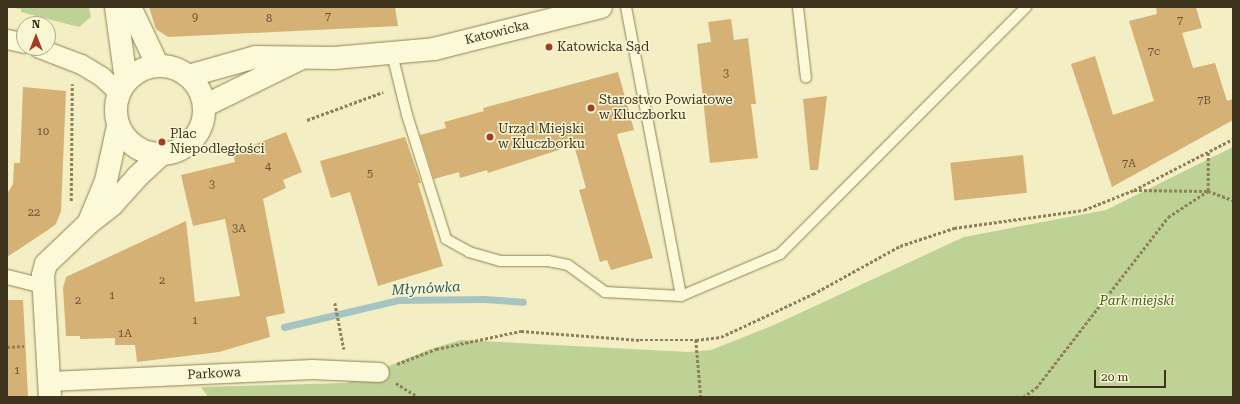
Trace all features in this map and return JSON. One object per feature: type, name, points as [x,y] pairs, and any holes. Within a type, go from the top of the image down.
[{"type":"main road","points":[[116,7],[123,87]]},
{"type":"main road","points":[[130,7],[158,66]]},
{"type":"main road","name":"Katowicka","points":[[392,54],[434,48],[601,7]]},
{"type":"main road","points":[[188,76],[256,57],[304,58],[392,54]]},
{"type":"main road","points":[[204,106],[304,58]]},
{"type":"main road","points":[[89,223],[106,181],[118,126],[116,104],[123,87],[143,69],[158,66],[178,70],[188,76],[201,95],[204,106],[203,120],[197,134],[188,145],[175,152],[161,155],[135,147],[118,126]]},
{"type":"main road","points":[[50,389],[44,286],[46,264],[89,223],[112,205],[137,177],[161,155]]},
{"type":"street","points":[[56,54],[81,64],[123,87]]},
{"type":"street","points":[[7,277],[44,286]]},
{"type":"street","name":"Parkowa","points":[[50,389],[312,369],[379,372]]},
{"type":"lane","points":[[626,7],[681,296]]},
{"type":"lane","points":[[798,7],[806,78]]},
{"type":"lane","points":[[392,54],[400,86],[446,239],[469,252],[502,261],[548,261],[568,265],[605,292],[681,296],[780,254],[1026,7]]},
{"type":"path","points":[[71,210],[72,82],[75,77]]},
{"type":"path","points":[[307,120],[400,86]]},
{"type":"path","points":[[379,372],[436,349],[521,331],[640,340],[696,340],[721,337],[745,328],[813,294],[878,256],[926,236],[954,228],[1084,210],[1134,190],[1233,139]]},
{"type":"path","points":[[1208,151],[1208,191]]},
{"type":"path","points":[[1134,190],[1208,191],[1233,200]]},
{"type":"path","points":[[1023,397],[1036,388],[1168,217],[1208,191]]},
{"type":"path","points":[[335,303],[348,371]]},
{"type":"path","points":[[696,340],[701,397]]},
{"type":"green space","points":[[7,7],[89,7],[91,17],[79,27],[56,21],[56,16],[36,16],[21,12],[21,9]]},
{"type":"green space","name":"Park miejski","points":[[1233,147],[1233,397],[208,397],[201,387],[347,383],[428,350],[461,340],[688,352],[711,350],[774,325],[964,237],[1106,210]]},
{"type":"building","points":[[149,7],[395,7],[398,26],[168,37],[156,29]]},
{"type":"building","points":[[1156,7],[1196,7],[1202,28],[1182,33],[1193,68],[1215,63],[1227,101],[1233,99],[1233,120],[1112,187],[1071,64],[1095,56],[1113,115],[1154,101],[1129,21],[1157,14]]},
{"type":"building","points":[[731,19],[734,40],[748,38],[756,104],[751,104],[758,158],[710,163],[697,44],[711,42],[708,22]]},
{"type":"building","points":[[618,72],[634,130],[617,134],[653,258],[611,270],[607,260],[600,262],[579,190],[586,188],[574,145],[488,173],[487,170],[460,178],[459,172],[434,179],[420,135],[446,128],[444,122],[484,111],[483,108]]},
{"type":"building","points":[[23,87],[66,91],[61,211],[56,224],[7,257],[7,194],[13,184],[14,163],[20,163]]},
{"type":"building","points":[[827,96],[818,170],[810,170],[803,99]]},
{"type":"building","points":[[286,132],[302,172],[283,180],[286,188],[263,199],[285,313],[266,317],[270,337],[219,352],[137,362],[135,345],[115,345],[115,338],[80,339],[80,336],[66,336],[63,288],[66,277],[186,221],[195,302],[240,296],[225,219],[193,226],[181,175],[235,162],[233,153]]},
{"type":"building","points":[[405,137],[421,183],[418,183],[443,266],[378,286],[350,192],[331,198],[320,161]]},
{"type":"building","points":[[1023,155],[1027,193],[954,200],[950,163]]},
{"type":"building","points":[[7,300],[23,300],[28,397],[7,397]]},
{"type":"waterway","name":"Młynówka","points":[[284,327],[398,300],[484,299],[523,302]]},
{"type":"place","name":"Katowicka Sąd","points":[[549,47]]},
{"type":"place","name":"Starostwo Powiatowe w Kluczborku","points":[[591,108]]},
{"type":"place","name":"Urząd Miejski w Kluczborku","points":[[490,137]]},
{"type":"place","name":"Plac Niepodległości","points":[[162,142]]}]
